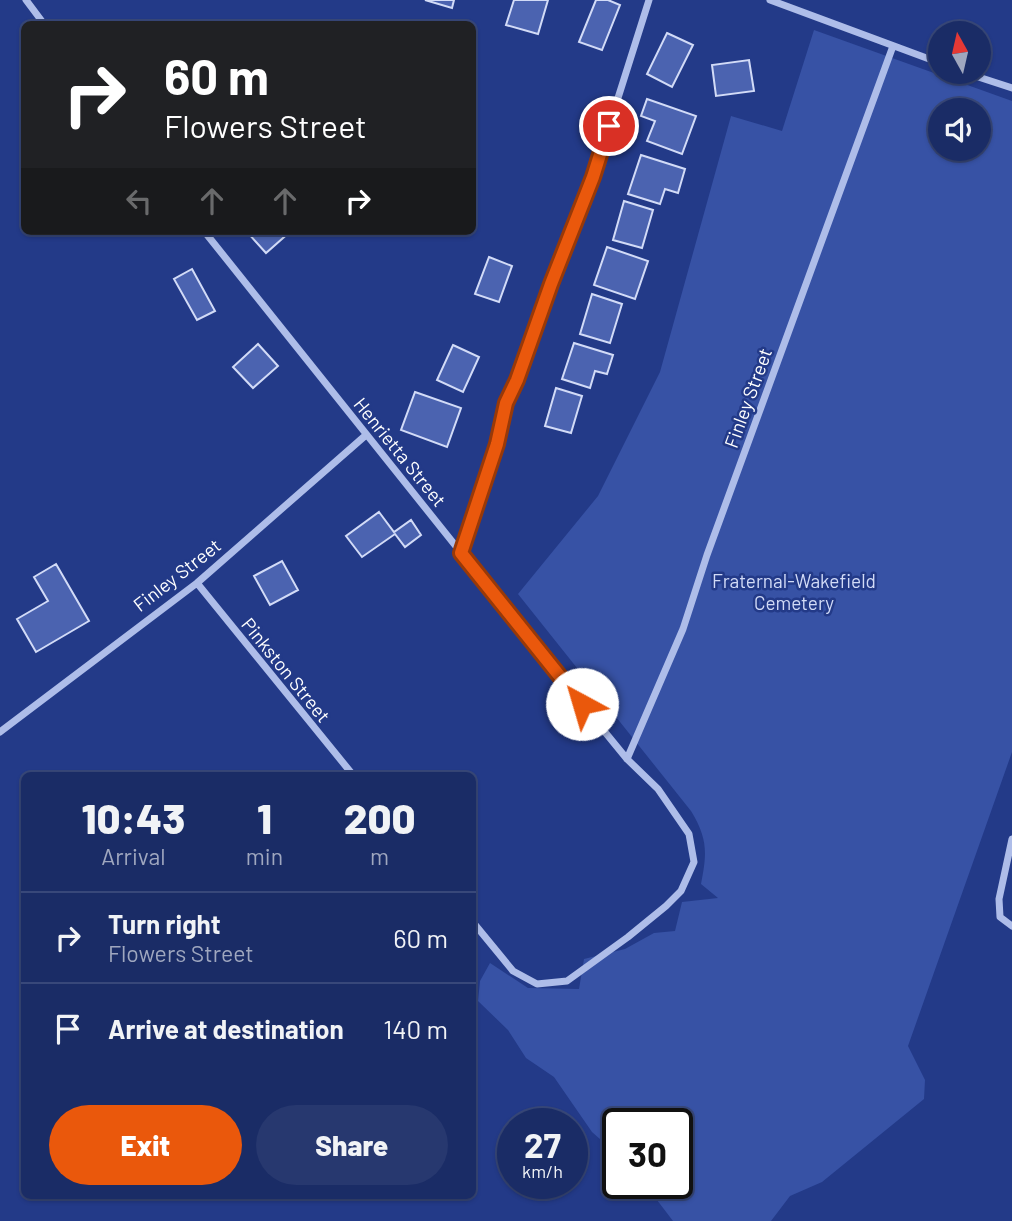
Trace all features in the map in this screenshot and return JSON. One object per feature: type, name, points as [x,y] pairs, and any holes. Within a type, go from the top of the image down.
[{"type":"street","points":[[26,0],[42,21]]},
{"type":"street","points":[[461,553],[497,444],[506,403],[593,177],[649,0]]},
{"type":"street","points":[[775,1],[928,59]]},
{"type":"street","name":"Finley Street","points":[[627,759],[683,629],[707,555],[893,46]]},
{"type":"street","points":[[991,81],[1012,88]]},
{"type":"street","name":"Henrietta Street","points":[[207,235],[627,759],[658,789],[690,834],[694,862],[681,891],[657,914],[589,967],[566,981],[537,984],[513,971],[476,926]]},
{"type":"street","name":"Finley Street","points":[[0,732],[197,583],[366,435]]},
{"type":"street","name":"Pinkston Street","points":[[197,583],[351,772]]},
{"type":"street","points":[[1012,838],[999,899],[1000,917],[1012,926]]},
{"type":"green space","name":"Fraternal-Wakefield Cemetery","points":[[814,30],[928,71],[928,84],[965,84],[1012,101],[1012,752],[908,1046],[925,1080],[924,1099],[822,1182],[790,1196],[771,1221],[673,1221],[656,1199],[693,1199],[693,1108],[602,1108],[602,1141],[588,1126],[588,1108],[575,1108],[554,1077],[526,1058],[508,1030],[478,1001],[480,981],[490,963],[528,988],[579,989],[584,959],[625,949],[654,933],[675,931],[682,902],[718,898],[701,884],[705,846],[701,830],[691,811],[518,594],[598,496],[660,372],[731,116],[782,131]]},
{"type":"building","points":[[425,0],[454,0],[452,8]]},
{"type":"building","points":[[514,0],[548,0],[538,34],[506,25]]},
{"type":"building","points":[[596,0],[608,0],[620,5],[602,50],[579,42]]},
{"type":"building","points":[[667,33],[693,45],[672,87],[647,74]]},
{"type":"building","points":[[749,60],[754,91],[716,96],[712,65]]},
{"type":"building","points":[[647,99],[696,116],[682,154],[647,141],[655,121],[641,116]]},
{"type":"building","points":[[641,155],[685,169],[678,193],[665,189],[660,204],[628,194]]},
{"type":"building","points":[[624,201],[653,210],[642,248],[613,240]]},
{"type":"building","points":[[250,235],[286,235],[266,253]]},
{"type":"building","points":[[607,247],[648,261],[635,299],[594,285]]},
{"type":"building","points":[[489,257],[512,266],[499,302],[475,294]]},
{"type":"building","points":[[192,269],[215,311],[197,320],[174,279]]},
{"type":"building","points":[[592,294],[622,304],[610,343],[580,334]]},
{"type":"building","points":[[574,343],[613,355],[607,374],[595,371],[590,388],[562,379]]},
{"type":"building","points":[[258,344],[278,366],[253,388],[233,367]]},
{"type":"building","points":[[453,345],[479,357],[463,392],[437,380]]},
{"type":"building","points":[[556,388],[582,396],[571,433],[545,426]]},
{"type":"building","points":[[415,392],[461,408],[447,447],[401,430]]},
{"type":"building","points":[[379,512],[394,532],[411,520],[421,535],[405,547],[395,534],[362,557],[346,536]]},
{"type":"building","points":[[282,561],[298,590],[270,605],[254,576]]},
{"type":"building","points":[[56,564],[89,621],[36,652],[17,619],[48,601],[34,577]]},
{"type":"route","points":[[582,704],[461,553],[497,444],[506,403],[593,177],[609,126]]}]
